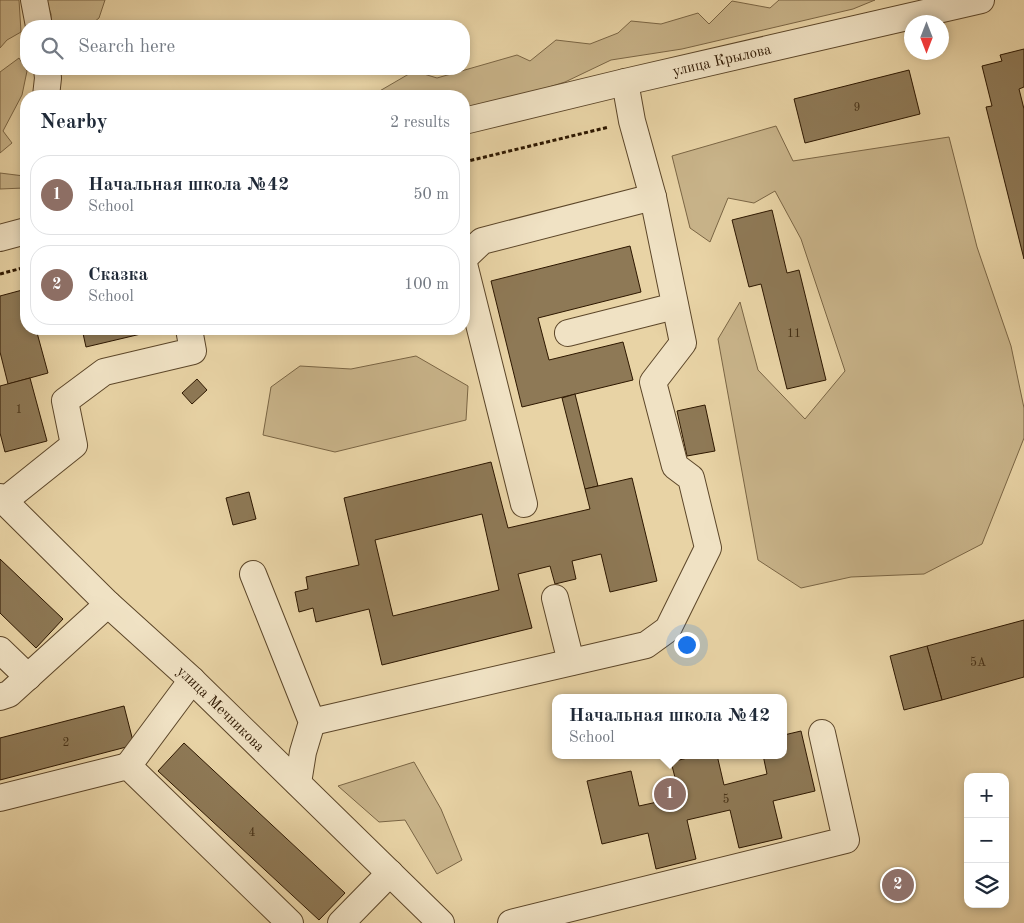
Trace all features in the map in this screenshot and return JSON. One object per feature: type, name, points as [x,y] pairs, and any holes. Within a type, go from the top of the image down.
[{"type":"street","points":[[34,0],[38,20]]},
{"type":"street","name":"улица Крылова","points":[[470,120],[981,0]]},
{"type":"street","points":[[47,75],[47,90]]},
{"type":"street","points":[[312,722],[646,645],[668,629],[708,548],[691,478],[675,466],[652,382],[683,343],[653,197],[632,121],[625,82]]},
{"type":"street","points":[[470,252],[482,240],[653,197]]},
{"type":"street","points":[[0,238],[20,233]]},
{"type":"street","points":[[470,288],[524,504]]},
{"type":"street","points":[[568,333],[675,306]]},
{"type":"street","points":[[2,499],[74,446],[65,401],[104,372],[193,351],[190,335]]},
{"type":"street","name":"улица Мечникова","points":[[2,499],[108,604],[192,680],[441,923]]},
{"type":"street","points":[[253,574],[312,722],[303,752],[298,783]]},
{"type":"street","points":[[555,598],[571,662]]},
{"type":"street","points":[[0,698],[9,694],[108,604]]},
{"type":"street","points":[[0,650],[28,677]]},
{"type":"street","points":[[0,798],[128,766],[192,680]]},
{"type":"street","points":[[511,923],[846,840],[822,733]]},
{"type":"street","points":[[128,766],[290,923]]},
{"type":"street","points":[[341,923],[390,873]]},
{"type":"path","points":[[470,161],[632,121]]},
{"type":"path","points":[[0,274],[20,269]]},
{"type":"shaded area","points":[[0,0],[19,0],[20,33],[7,40],[0,48]]},
{"type":"shaded area","points":[[46,0],[105,0],[99,18],[96,20],[51,20]]},
{"type":"shaded area","points":[[779,0],[875,0],[853,9],[682,49],[611,60],[565,82],[470,111],[470,90],[381,90],[407,75],[427,75],[437,78],[447,75],[470,75],[470,69],[517,55],[530,61],[556,40],[590,44],[618,33],[631,21],[661,24],[698,13],[709,24],[732,1],[770,8]]},
{"type":"shaded area","points":[[19,58],[20,75],[26,75],[23,90],[20,90],[20,99],[3,131],[12,143],[0,153],[0,72]]},
{"type":"shaded area","points":[[776,126],[793,161],[949,137],[977,247],[1011,346],[1024,408],[1024,438],[982,544],[924,574],[851,577],[801,588],[758,560],[718,339],[740,302],[758,370],[805,419],[845,371],[801,239],[775,191],[754,203],[728,198],[710,242],[690,228],[672,156]]},
{"type":"shaded area","points":[[0,173],[20,176],[20,188],[0,189]]},
{"type":"shaded area","points":[[416,356],[468,386],[466,420],[335,452],[263,435],[271,387],[300,366],[351,369]]},
{"type":"shaded area","points":[[414,762],[441,809],[462,860],[437,874],[405,820],[379,822],[338,786]]},
{"type":"building","points":[[1024,49],[1024,87],[1019,89],[1024,109],[1024,259],[986,107],[992,106],[982,66],[1002,61],[1000,55]]},
{"type":"building","points":[[909,70],[920,114],[805,143],[794,99]]},
{"type":"building","points":[[772,210],[787,273],[799,270],[826,380],[787,389],[761,284],[749,287],[732,220]]},
{"type":"building","points":[[630,246],[641,292],[538,318],[549,360],[623,342],[633,380],[522,407],[491,281]]},
{"type":"building","points":[[20,291],[20,335],[38,335],[48,373],[8,384],[0,352],[0,296]]},
{"type":"building","points":[[83,335],[137,335],[86,347]]},
{"type":"building","points":[[30,378],[47,441],[5,452],[0,433],[0,386]]},
{"type":"building","points":[[197,379],[207,390],[192,404],[182,393]]},
{"type":"building","points":[[575,394],[598,486],[585,489],[562,398]]},
{"type":"building","points":[[705,405],[715,451],[687,456],[677,411]]},
{"type":"building","points":[[491,462],[508,528],[590,509],[585,489],[632,478],[657,581],[610,592],[601,554],[572,561],[576,579],[555,584],[550,566],[518,574],[532,628],[382,665],[369,609],[316,622],[313,608],[299,612],[295,592],[308,589],[306,577],[359,565],[344,498]],"holes":[[[482,514],[499,590],[393,616],[375,540]]]},
{"type":"building","points":[[249,492],[256,519],[233,525],[226,498]]},
{"type":"building","points":[[0,559],[63,619],[36,648],[0,613]]},
{"type":"building","points":[[1024,620],[1024,677],[942,700],[927,646]]},
{"type":"building","points":[[927,646],[942,700],[904,710],[890,656]]},
{"type":"building","points":[[124,706],[134,745],[0,780],[0,738]]},
{"type":"building","points":[[801,731],[815,791],[773,801],[782,838],[739,848],[730,810],[687,820],[696,859],[656,869],[648,833],[602,844],[587,781],[631,771],[639,806],[680,797],[671,762],[683,759],[718,759],[724,785],[767,774],[764,759],[787,759],[787,734]]},
{"type":"building","points":[[184,743],[345,893],[319,920],[158,771]]},
{"type":"place","name":"Начальная школа №42","points":[[670,794]]},
{"type":"place","name":"Сказка","points":[[898,885]]}]
